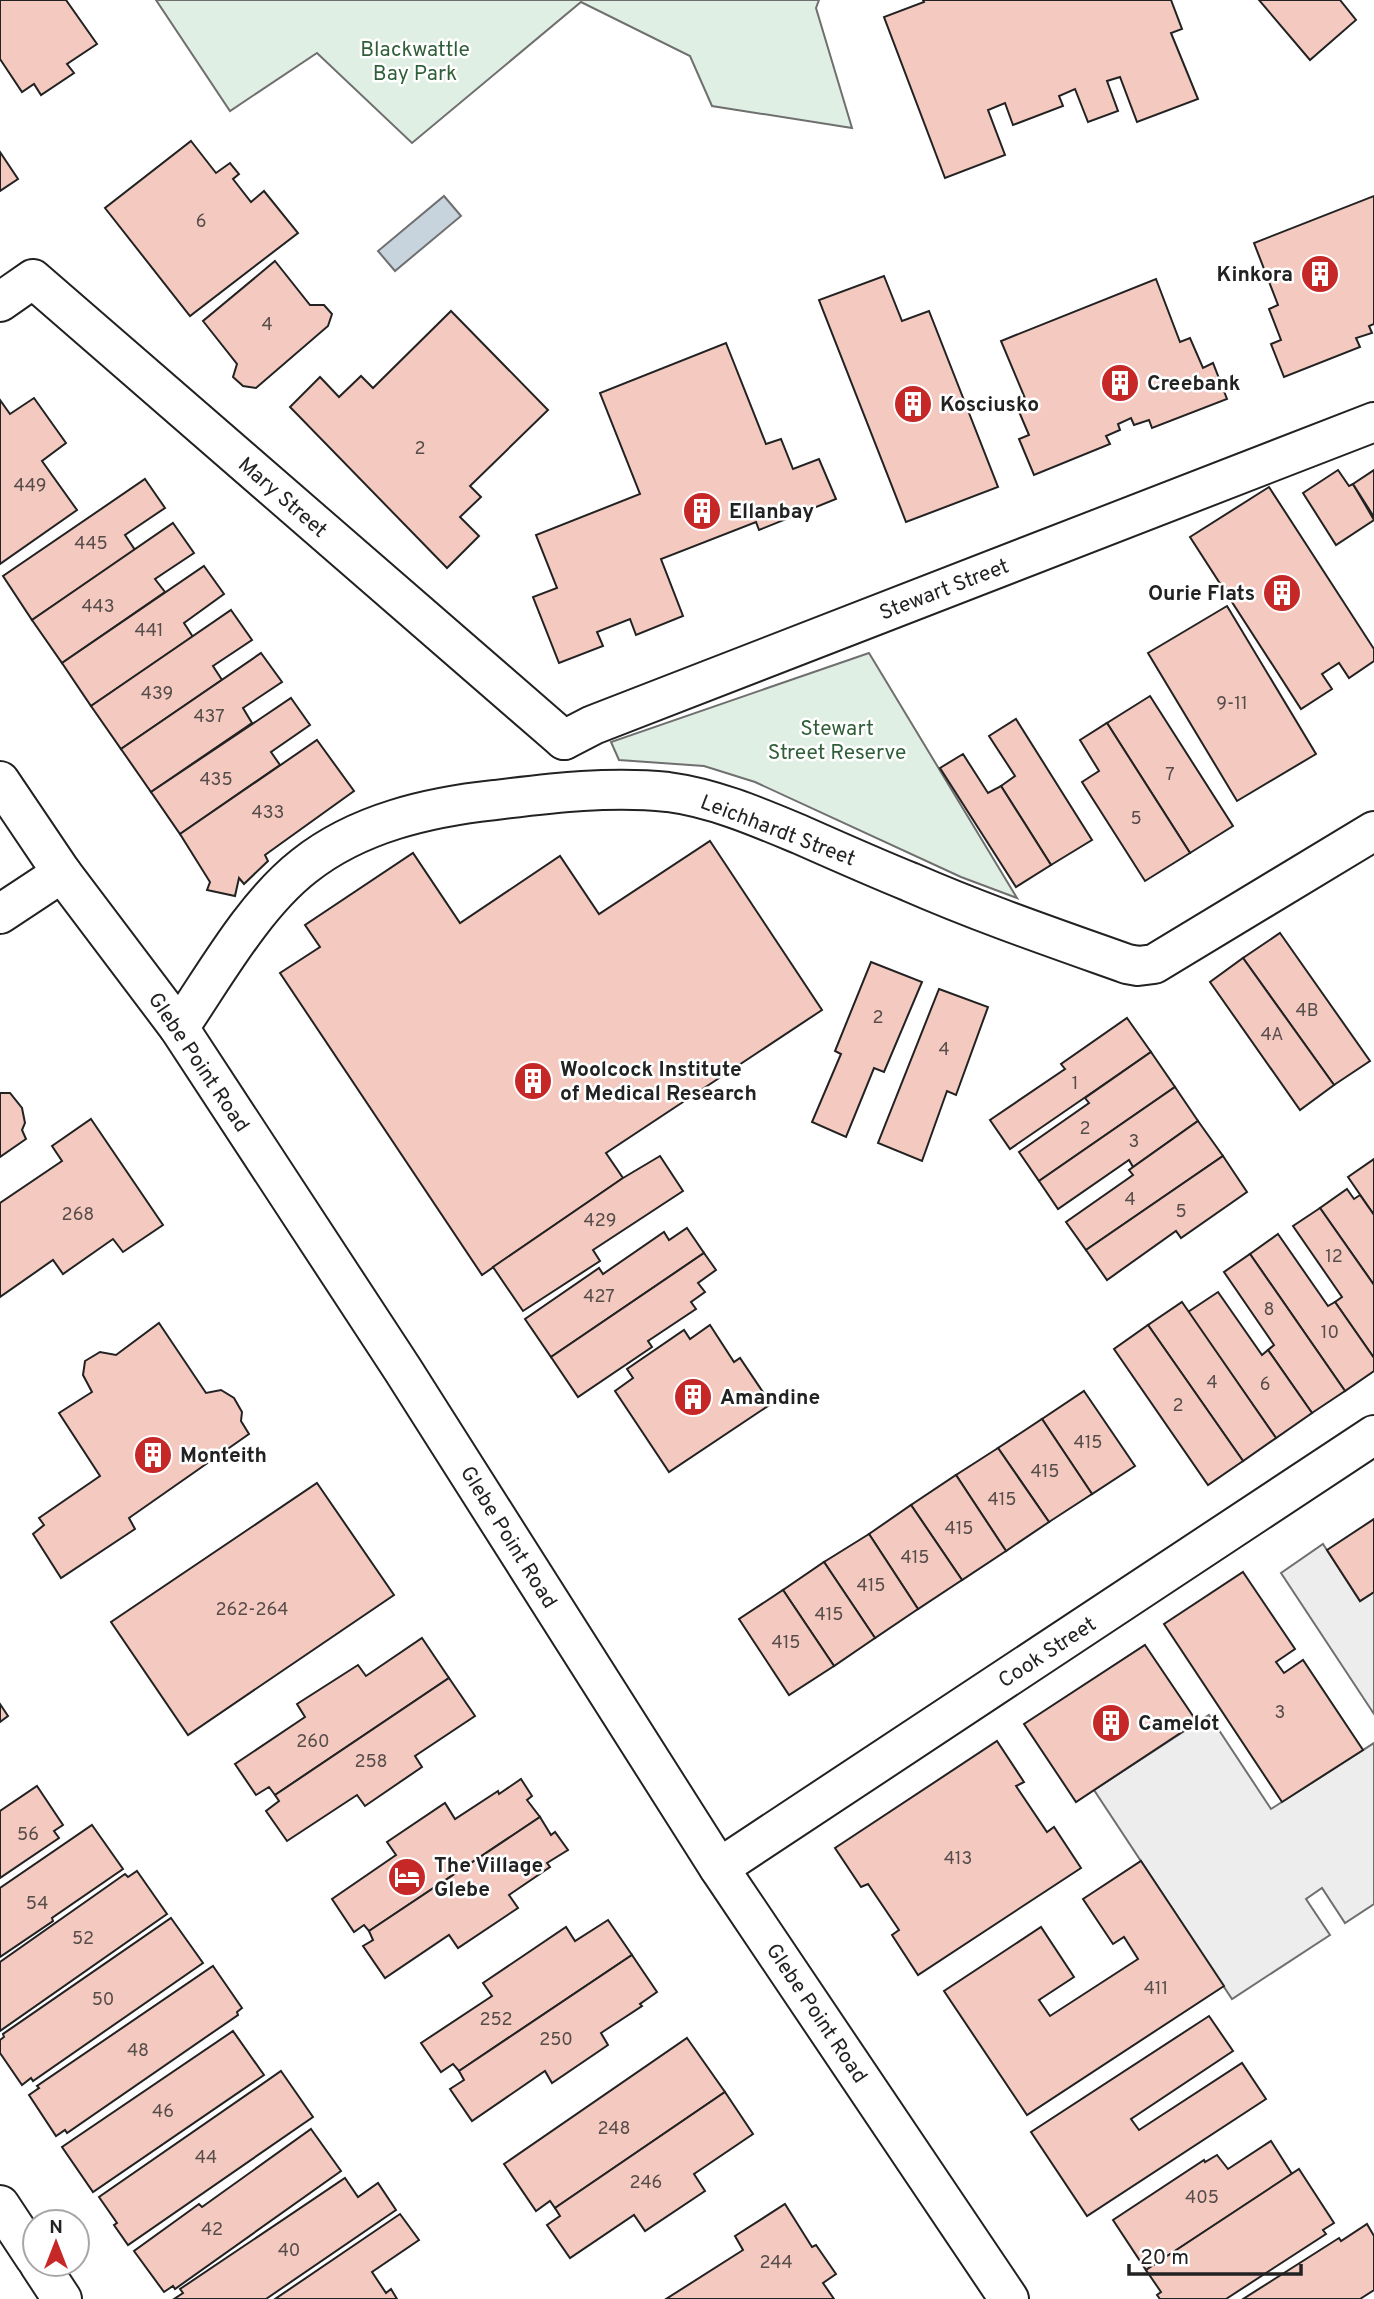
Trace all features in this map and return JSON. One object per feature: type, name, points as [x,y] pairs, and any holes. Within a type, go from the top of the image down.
[{"type":"street","name":"Mary Street","points":[[0,302],[33,279],[564,740]]},
{"type":"street","name":"Stewart Street","points":[[564,740],[593,725],[1374,422]]},
{"type":"street","points":[[564,740],[570,792]]},
{"type":"street","name":"Glebe Point Road","points":[[0,781],[62,873],[179,1028],[403,1370],[719,1868],[1009,2299]]},
{"type":"street","name":"Leichhardt Street","points":[[179,1028],[264,905],[288,880],[318,856],[373,827],[415,813],[457,804],[570,792],[642,790],[712,801],[769,822],[965,906],[1138,966],[1154,964],[1374,831]]},
{"type":"street","points":[[0,914],[62,873]]},
{"type":"street","name":"Cook Street","points":[[719,1868],[1374,1435]]},
{"type":"street","points":[[0,2205],[21,2237]]},
{"type":"street","points":[[48,2278],[62,2299]]},
{"type":"green space","name":"Blackwattle Bay Park","points":[[156,0],[819,0],[816,8],[852,128],[712,106],[690,56],[581,2],[412,143],[317,53],[230,111]]},
{"type":"green space","name":"Stewart Street Reserve","points":[[869,653],[1017,898],[961,877],[755,782],[704,766],[619,760],[611,742]]},
{"type":"shaded area","points":[[444,196],[461,216],[395,271],[378,251]]},
{"type":"shaded area","points":[[1323,1544],[1360,1601],[1374,1592],[1374,1714],[1281,1573]]},
{"type":"shaded area","points":[[1209,1715],[1271,1809],[1374,1743],[1374,1904],[1345,1923],[1322,1888],[1306,1899],[1330,1935],[1232,1999],[1094,1790]]},
{"type":"building","points":[[0,0],[66,0],[97,44],[67,64],[74,73],[41,95],[34,84],[22,92],[0,59]]},
{"type":"building","points":[[923,0],[1171,0],[1182,29],[1171,33],[1198,99],[1137,122],[1120,77],[1107,81],[1118,111],[1088,122],[1075,89],[1059,96],[1063,106],[1013,125],[1005,103],[988,110],[1005,155],[945,178],[884,17],[924,2]]},
{"type":"building","points":[[1259,0],[1340,0],[1356,20],[1310,60]]},
{"type":"building","points":[[191,141],[216,173],[230,163],[239,174],[233,179],[251,202],[264,191],[298,233],[190,316],[105,208]]},
{"type":"building","points":[[0,152],[18,179],[0,191]]},
{"type":"building","name":"Kinkora","points":[[1374,196],[1374,324],[1369,326],[1372,333],[1356,338],[1360,347],[1284,377],[1271,344],[1281,340],[1269,309],[1278,305],[1254,243]]},
{"type":"building","points":[[275,261],[310,305],[324,305],[332,314],[328,326],[256,388],[243,386],[233,377],[237,364],[203,321]]},
{"type":"building","name":"Kosciusko","points":[[884,276],[902,321],[929,311],[998,487],[906,522],[819,300]]},
{"type":"building","name":"Creebank","points":[[1156,279],[1180,342],[1190,338],[1203,368],[1213,363],[1227,399],[1152,428],[1149,420],[1134,425],[1131,418],[1118,424],[1120,430],[1106,436],[1110,444],[1034,475],[1019,439],[1029,435],[1017,407],[1027,403],[1001,341]]},
{"type":"building","points":[[451,311],[548,410],[470,486],[481,497],[460,517],[479,536],[447,568],[290,407],[320,377],[339,397],[361,376],[373,388]]},
{"type":"building","name":"Ellanbay","points":[[726,343],[766,444],[781,439],[793,469],[819,459],[836,499],[759,530],[756,522],[661,559],[683,616],[636,635],[630,619],[597,632],[603,646],[559,663],[533,597],[557,588],[536,535],[640,494],[600,393]]},
{"type":"building","points":[[34,398],[66,443],[42,461],[77,510],[0,564],[0,400],[10,414]]},
{"type":"building","points":[[1338,470],[1349,486],[1353,484],[1374,520],[1336,545],[1303,493]]},
{"type":"building","points":[[1374,470],[1374,517],[1353,484]]},
{"type":"building","points":[[145,479],[165,508],[125,535],[135,550],[32,620],[3,576]]},
{"type":"building","name":"Ourie Flats","points":[[1269,487],[1374,649],[1374,661],[1349,678],[1339,663],[1322,674],[1332,689],[1301,709],[1190,537]]},
{"type":"building","points":[[173,523],[194,553],[155,579],[165,592],[62,663],[32,620]]},
{"type":"building","points":[[204,566],[224,594],[184,623],[193,637],[91,706],[62,663]]},
{"type":"building","points":[[1227,606],[1316,754],[1237,801],[1148,653]]},
{"type":"building","points":[[231,610],[252,640],[213,666],[222,680],[121,749],[91,706]]},
{"type":"building","points":[[261,653],[282,682],[243,708],[252,723],[151,792],[121,749]]},
{"type":"building","points":[[1150,696],[1233,826],[1190,853],[1107,723]]},
{"type":"building","points":[[291,698],[310,725],[271,752],[280,765],[180,834],[151,792]]},
{"type":"building","points":[[1016,719],[1092,840],[1051,865],[1001,786],[1015,776],[989,736]]},
{"type":"building","points":[[1107,723],[1190,853],[1145,881],[1082,782],[1099,771],[1080,740]]},
{"type":"building","points":[[317,740],[354,791],[265,855],[268,861],[244,884],[239,878],[235,896],[207,890],[210,882],[180,834]]},
{"type":"building","points":[[963,754],[988,793],[1001,786],[1051,865],[1016,887],[940,768]]},
{"type":"building","name":"Woolcock Institute of Medical Research","points":[[710,841],[822,1010],[606,1153],[623,1178],[482,1275],[280,973],[320,947],[305,925],[413,853],[460,923],[560,856],[599,914]]},
{"type":"building","points":[[1280,933],[1370,1061],[1334,1085],[1243,958]]},
{"type":"building","points":[[1243,958],[1334,1085],[1300,1110],[1210,982]]},
{"type":"building","points":[[871,962],[922,982],[884,1072],[874,1068],[846,1137],[812,1122],[841,1054],[835,1051]]},
{"type":"building","points":[[939,989],[988,1007],[956,1095],[947,1091],[922,1161],[878,1143]]},
{"type":"building","points":[[1127,1018],[1151,1052],[1010,1149],[990,1120],[1065,1069],[1061,1064]]},
{"type":"building","points":[[1151,1052],[1175,1087],[1039,1181],[1019,1152],[1089,1103],[1085,1098]]},
{"type":"building","points":[[1175,1087],[1198,1121],[1133,1167],[1129,1160],[1058,1209],[1039,1181]]},
{"type":"building","points":[[0,1093],[10,1093],[22,1108],[25,1123],[22,1130],[26,1139],[0,1157]]},
{"type":"building","points":[[91,1119],[163,1225],[123,1252],[113,1239],[63,1274],[53,1260],[0,1297],[0,1203],[62,1161],[52,1146]]},
{"type":"building","points":[[1198,1121],[1223,1156],[1086,1250],[1066,1222],[1133,1175],[1129,1170]]},
{"type":"building","points":[[660,1156],[683,1191],[593,1250],[600,1261],[523,1311],[493,1267],[623,1178]]},
{"type":"building","points":[[1223,1156],[1247,1192],[1181,1238],[1176,1231],[1107,1280],[1086,1250]]},
{"type":"building","points":[[1374,1159],[1374,1215],[1348,1177]]},
{"type":"building","points":[[1347,1189],[1354,1199],[1360,1195],[1374,1215],[1374,1285],[1320,1208]]},
{"type":"building","points":[[1320,1208],[1374,1285],[1374,1358],[1335,1302],[1342,1297],[1293,1226]]},
{"type":"building","points":[[687,1228],[704,1253],[551,1357],[525,1319],[599,1268],[603,1274],[664,1232],[669,1240]]},
{"type":"building","points":[[1278,1234],[1328,1306],[1335,1302],[1374,1358],[1374,1371],[1345,1391],[1250,1254]]},
{"type":"building","points":[[704,1253],[716,1270],[698,1283],[705,1292],[691,1302],[696,1309],[648,1341],[652,1347],[578,1397],[551,1357]]},
{"type":"building","points":[[1250,1254],[1345,1391],[1312,1413],[1268,1350],[1274,1345],[1224,1272]]},
{"type":"building","points":[[1218,1292],[1262,1355],[1268,1350],[1312,1413],[1276,1438],[1188,1312]]},
{"type":"building","points":[[1182,1302],[1276,1438],[1243,1461],[1148,1325]]},
{"type":"building","name":"Monteith","points":[[159,1323],[206,1393],[221,1390],[234,1398],[242,1412],[241,1421],[249,1434],[129,1518],[135,1529],[61,1578],[33,1534],[44,1525],[39,1518],[100,1476],[59,1413],[92,1392],[83,1375],[85,1361],[100,1352],[116,1355]]},
{"type":"building","name":"Amandine","points":[[710,1325],[734,1362],[740,1358],[771,1404],[669,1472],[615,1391],[633,1378],[627,1369],[684,1330],[690,1339]]},
{"type":"building","points":[[1148,1325],[1243,1461],[1208,1485],[1114,1349]]},
{"type":"building","points":[[1084,1391],[1135,1466],[1092,1494],[1042,1419]]},
{"type":"building","points":[[1042,1419],[1092,1494],[1049,1522],[998,1448]]},
{"type":"building","points":[[998,1448],[1049,1522],[1006,1551],[956,1475]]},
{"type":"building","points":[[956,1475],[1006,1551],[962,1580],[911,1505]]},
{"type":"building","points":[[317,1483],[394,1595],[188,1735],[111,1622]]},
{"type":"building","points":[[911,1505],[962,1580],[918,1609],[869,1534]]},
{"type":"building","points":[[1374,1519],[1374,1592],[1360,1601],[1327,1550]]},
{"type":"building","points":[[869,1534],[918,1609],[875,1638],[824,1562]]},
{"type":"building","points":[[824,1562],[875,1638],[834,1666],[783,1590]]},
{"type":"building","points":[[1243,1572],[1295,1649],[1276,1662],[1284,1673],[1303,1660],[1363,1750],[1282,1802],[1164,1624]]},
{"type":"building","points":[[783,1590],[834,1666],[789,1695],[739,1619]]},
{"type":"building","points":[[422,1638],[449,1678],[275,1795],[269,1787],[256,1795],[235,1764],[305,1717],[297,1704],[358,1665],[366,1676]]},
{"type":"building","name":"Camelot","points":[[1145,1645],[1197,1722],[1076,1802],[1024,1724]]},
{"type":"building","points":[[449,1678],[475,1716],[415,1756],[422,1767],[365,1806],[357,1795],[287,1841],[266,1811],[279,1801],[275,1795]]},
{"type":"building","points":[[0,1704],[8,1716],[0,1722]]},
{"type":"building","points":[[997,1741],[1024,1782],[1016,1786],[1047,1832],[1054,1827],[1081,1868],[918,1975],[892,1935],[899,1930],[868,1884],[861,1887],[835,1848]]},
{"type":"building","name":"The Village Glebe","points":[[521,1779],[532,1796],[527,1800],[540,1817],[369,1931],[364,1925],[354,1932],[332,1899],[396,1855],[387,1842],[445,1803],[455,1819]]},
{"type":"building","points":[[37,1786],[63,1825],[54,1831],[59,1838],[0,1878],[0,1811]]},
{"type":"building","points":[[540,1817],[551,1835],[555,1832],[568,1850],[547,1863],[550,1867],[509,1895],[518,1908],[458,1948],[449,1935],[385,1978],[363,1946],[373,1940],[369,1931]]},
{"type":"building","points":[[92,1825],[123,1869],[0,1957],[0,1888]]},
{"type":"building","points":[[1141,1861],[1224,1986],[1027,2115],[944,1991],[1041,1927],[1074,1977],[1039,2000],[1050,2016],[1138,1959],[1124,1937],[1113,1944],[1083,1899]]},
{"type":"building","points":[[137,1871],[167,1914],[0,2031],[0,1962],[125,1874],[128,1877]]},
{"type":"building","points":[[171,1918],[203,1963],[33,2081],[31,2078],[22,2085],[0,2053],[3,2034]]},
{"type":"building","points":[[608,1920],[632,1955],[459,2071],[453,2064],[441,2072],[421,2043],[492,1996],[483,1983],[566,1927],[575,1941]]},
{"type":"building","points":[[632,1955],[657,1992],[640,2004],[642,2006],[601,2033],[608,2045],[552,2083],[545,2071],[472,2121],[450,2089],[464,2080],[459,2071]]},
{"type":"building","points":[[213,1966],[242,2008],[237,2012],[238,2015],[67,2133],[65,2130],[56,2136],[29,2095],[39,2088],[37,2086]]},
{"type":"building","points":[[1209,2016],[1233,2051],[1131,2119],[1139,2130],[1242,2063],[1266,2099],[1087,2216],[1031,2132]]},
{"type":"building","points":[[233,2031],[264,2075],[93,2192],[62,2147]]},
{"type":"building","points":[[687,2038],[725,2092],[555,2208],[550,2201],[536,2211],[504,2164]]},
{"type":"building","points":[[281,2071],[313,2117],[128,2245],[99,2197]]},
{"type":"building","points":[[725,2092],[753,2134],[694,2174],[705,2191],[645,2231],[634,2215],[570,2258],[547,2225],[560,2216],[555,2208]]},
{"type":"building","points":[[311,2129],[341,2171],[175,2289],[173,2286],[164,2292],[134,2251],[199,2204],[202,2207]]},
{"type":"building","points":[[1271,2141],[1292,2174],[1146,2270],[1113,2220],[1204,2160],[1205,2162],[1217,2155],[1228,2169]]},
{"type":"building","points":[[1299,2169],[1334,2223],[1323,2230],[1326,2234],[1226,2299],[1160,2299],[1157,2295],[1161,2292],[1146,2270]]},
{"type":"building","points":[[345,2178],[358,2197],[378,2183],[396,2210],[266,2299],[174,2299],[183,2293],[180,2289]]},
{"type":"building","points":[[785,2204],[812,2247],[816,2245],[836,2274],[823,2283],[834,2299],[666,2299],[743,2250],[735,2236]]},
{"type":"building","points":[[400,2214],[419,2240],[372,2272],[386,2293],[391,2289],[397,2299],[275,2299]]},
{"type":"building","points":[[1367,2224],[1374,2236],[1374,2290],[1360,2299],[1243,2299],[1339,2238],[1341,2241]]},
{"type":"place","name":"Kinkora","points":[[1320,274]]},
{"type":"place","name":"Creebank","points":[[1120,383]]},
{"type":"place","name":"Kosciusko","points":[[913,404]]},
{"type":"place","name":"Ellanbay","points":[[702,511]]},
{"type":"place","name":"Ourie Flats","points":[[1282,593]]},
{"type":"place","name":"Woolcock Institute of Medical Research","points":[[533,1081]]},
{"type":"place","name":"Amandine","points":[[693,1397]]},
{"type":"place","name":"Monteith","points":[[153,1455]]},
{"type":"place","name":"Camelot","points":[[1111,1723]]},
{"type":"place","name":"The Village Glebe","points":[[407,1877]]}]
